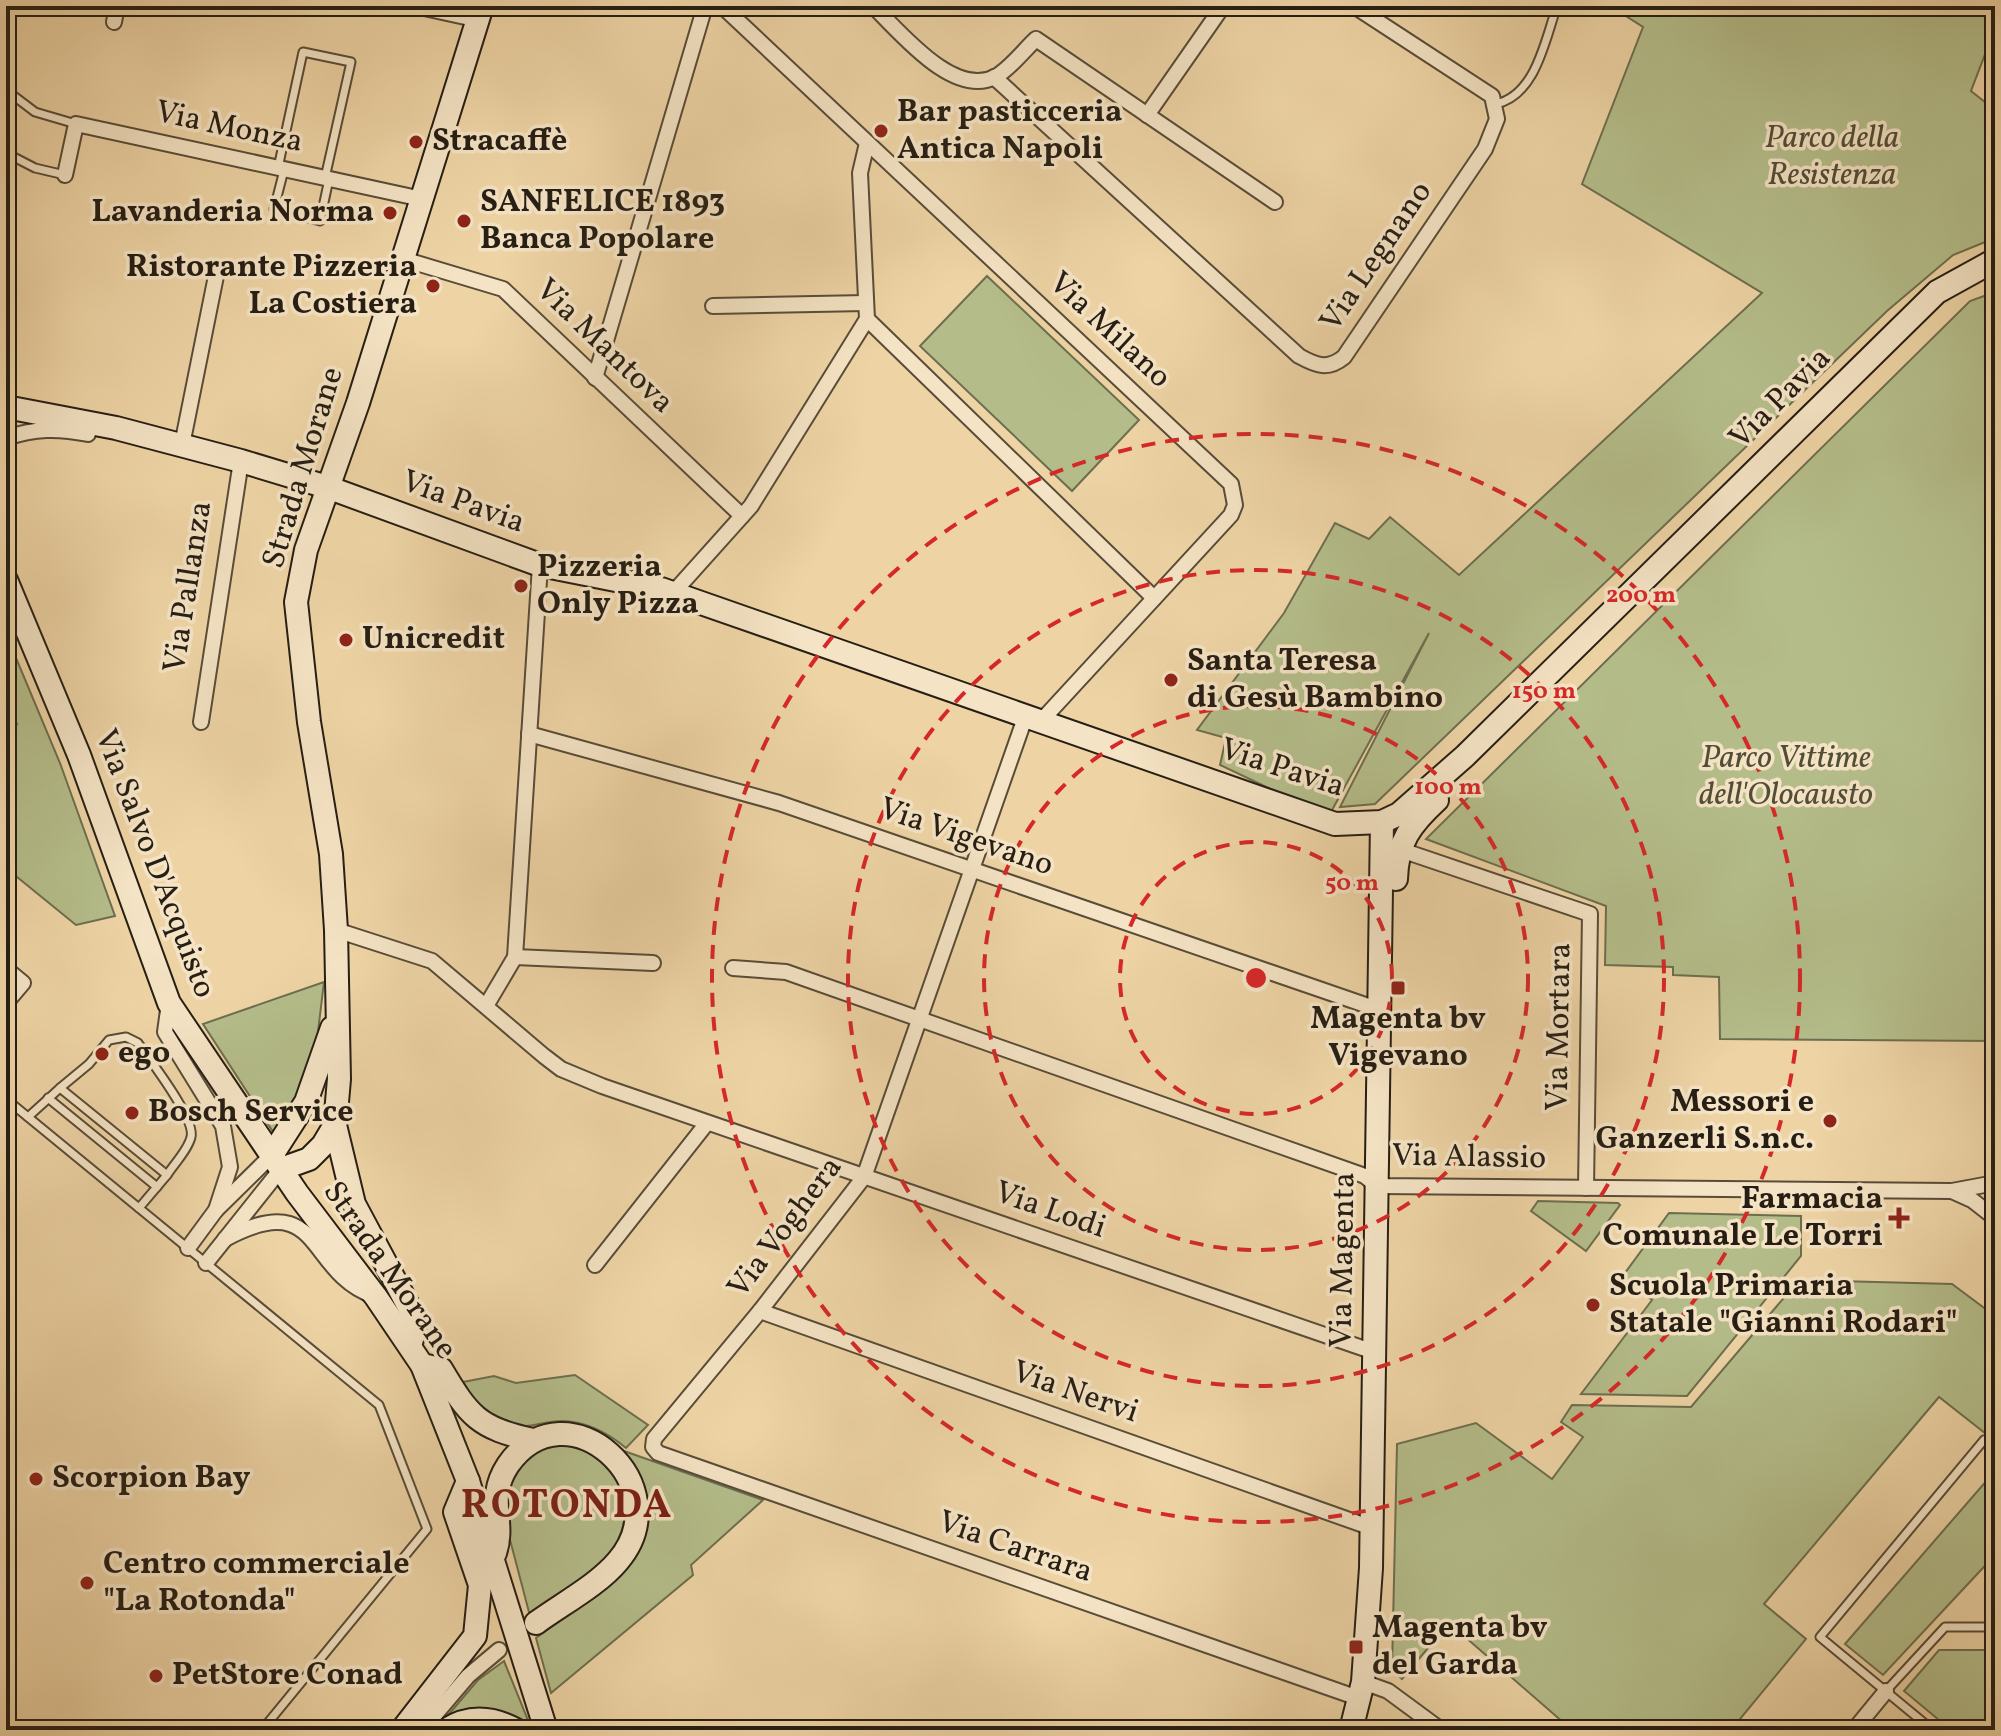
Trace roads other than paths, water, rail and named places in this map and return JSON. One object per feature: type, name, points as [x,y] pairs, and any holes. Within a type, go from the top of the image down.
[{"type":"street","points":[[114,22],[117,6]]},
{"type":"street","points":[[415,6],[480,13]]},
{"type":"street","points":[[595,378],[705,6]]},
{"type":"street","name":"Via Milano","points":[[722,6],[1231,484],[1235,505],[1231,515],[1154,598],[1034,718]]},
{"type":"street","points":[[873,6],[932,63],[967,82],[994,77],[1036,39],[1275,202]]},
{"type":"street","points":[[1147,115],[1223,6]]},
{"type":"street","points":[[1354,6],[1492,96],[1496,104]]},
{"type":"street","name":"Strada Morane","points":[[276,1162],[309,1159],[335,1125],[339,1079],[331,854],[309,722],[296,602],[306,550],[403,259],[480,13]]},
{"type":"street","name":"Via Legnano","points":[[994,77],[1299,356],[1324,366],[1333,365],[1344,357],[1485,149],[1497,119],[1496,104]]},
{"type":"street","points":[[65,175],[76,124]]},
{"type":"street","name":"Via Monza","points":[[76,124],[422,199]]},
{"type":"street","points":[[673,593],[742,516],[867,319],[860,173],[867,143]]},
{"type":"street","name":"Via Mantova","points":[[403,259],[503,289],[742,516]]},
{"type":"street","name":"Via Pavia","points":[[327,487],[540,565],[673,593],[1335,824],[1382,822],[1399,814],[1465,756],[1937,292],[1995,260]]},
{"type":"street","points":[[182,445],[217,271]]},
{"type":"street","points":[[713,306],[866,303]]},
{"type":"street","points":[[867,319],[1154,598]]},
{"type":"street","name":"Via Pallanza","points":[[6,407],[116,428],[327,487]]},
{"type":"street","name":"Via Pallanza","points":[[6,438],[27,431],[58,428],[104,436],[116,428]]},
{"type":"street","name":"Via Pallanza","points":[[201,722],[241,461]]},
{"type":"street","points":[[486,1006],[515,957],[540,565]]},
{"type":"street","name":"Via Salvo D'Acquisto","points":[[6,580],[79,755],[169,1003],[276,1162]]},
{"type":"street","name":"Via Voghera","points":[[653,1447],[654,1439],[760,1311],[864,1177],[972,871],[1034,718]]},
{"type":"street","name":"Via Vigevano","points":[[529,734],[779,803],[1380,1010]]},
{"type":"street","points":[[1381,930],[1394,919],[1397,854],[1409,826],[1459,778],[1465,756]]},
{"type":"street","name":"Via Magenta","points":[[1351,1730],[1362,1690],[1372,1528],[1382,822]]},
{"type":"street","name":"Via Mortara","points":[[1410,853],[1590,914],[1586,1188]]},
{"type":"street","name":"Via Lodi","points":[[336,930],[432,961],[561,1069],[707,1123],[1374,1352]]},
{"type":"street","points":[[515,957],[653,963]]},
{"type":"street","points":[[733,968],[786,972],[920,1018]]},
{"type":"street","points":[[6,969],[23,983],[6,1003]]},
{"type":"street","points":[[169,1003],[165,1032],[223,1126],[230,1167],[216,1210]]},
{"type":"street","name":"Strada Morane","points":[[276,1162],[316,1080],[337,1012]]},
{"type":"street","name":"Via Alassio","points":[[920,1018],[1365,1176],[1377,1186],[1952,1191],[1995,1183]]},
{"type":"street","points":[[595,1265],[707,1123]]},
{"type":"street","points":[[335,1125],[354,1204],[417,1322],[416,1355],[441,1369],[465,1411],[500,1432],[533,1440],[564,1434],[583,1437],[605,1449],[620,1463],[635,1488],[636,1522],[628,1547],[617,1563],[536,1623]]},
{"type":"street","points":[[188,1248],[216,1210],[276,1162]]},
{"type":"street","points":[[206,1263],[276,1162]]},
{"type":"street","name":"Strada Morane","points":[[276,1162],[416,1355],[468,1481],[546,1730]]},
{"type":"street","name":"Via Alassio","points":[[1952,1191],[1972,1200],[1995,1218]]},
{"type":"street","points":[[225,1239],[247,1228],[270,1222],[301,1227],[354,1289],[376,1297]]},
{"type":"street","name":"Via Nervi","points":[[760,1311],[1372,1528]]},
{"type":"street","points":[[492,1561],[499,1539],[494,1498],[508,1466],[533,1440]]},
{"type":"street","name":"Via Carrara","points":[[653,1447],[658,1453],[1362,1690],[1388,1691],[1441,1730]]},
{"type":"street","points":[[402,1730],[475,1636],[480,1585],[455,1512],[468,1481]]},
{"type":"street","points":[[422,1730],[468,1676],[499,1650]]},
{"type":"street","points":[[1854,1730],[1886,1691]]},
{"type":"street","points":[[446,1730],[459,1721],[476,1718],[499,1722],[516,1730]]},
{"type":"lane","points":[[1496,104],[1509,101],[1522,92],[1557,6]]},
{"type":"lane","points":[[303,52],[351,62],[327,178],[320,221],[274,209],[303,52]]},
{"type":"lane","points":[[6,90],[35,112],[76,124]]},
{"type":"lane","points":[[6,153],[35,168],[65,175]]},
{"type":"lane","points":[[28,1117],[89,1064],[109,1040],[126,1037],[138,1043],[186,1116],[192,1131],[191,1139],[167,1175],[139,1208]]},
{"type":"lane","points":[[60,1088],[167,1175]]},
{"type":"lane","points":[[48,1098],[157,1187]]},
{"type":"lane","points":[[6,1099],[379,1405],[427,1529],[262,1730]]},
{"type":"lane","points":[[1926,1730],[1929,1727],[1820,1637],[1984,1440]]},
{"type":"lane","points":[[1886,1691],[1945,1627],[1995,1627]]},
{"type":"place","name":"Bar pasticceria Antica Napoli","points":[[881,131]]},
{"type":"place","name":"Stracaffè","points":[[416,142]]},
{"type":"place","name":"Lavanderia Norma","points":[[390,213]]},
{"type":"place","name":"SANFELICE 1893 Banca Popolare","points":[[464,221]]},
{"type":"place","name":"Ristorante Pizzeria La Costiera","points":[[433,286]]},
{"type":"place","name":"Pizzeria Only Pizza","points":[[521,586]]},
{"type":"place","name":"Unicredit","points":[[346,640]]},
{"type":"place","name":"Santa Teresa di Gesù Bambino","points":[[1171,680]]},
{"type":"place","name":"Magenta bv Vigevano","points":[[1398,988]]},
{"type":"place","name":"ego","points":[[102,1054]]},
{"type":"place","name":"Bosch Service","points":[[132,1113]]},
{"type":"place","name":"Messori e Ganzerli S.n.c.","points":[[1830,1121]]},
{"type":"place","name":"Farmacia Comunale Le Torri","points":[[1899,1218]]},
{"type":"place","name":"Scuola Primaria Statale \"Gianni Rodari\"","points":[[1593,1305]]},
{"type":"place","name":"Scorpion Bay","points":[[36,1479]]},
{"type":"place","name":"Centro commerciale \"La Rotonda\"","points":[[87,1583]]},
{"type":"place","name":"Magenta bv del Garda","points":[[1356,1647]]},
{"type":"place","name":"PetStore Conad","points":[[156,1676]]},
{"type":"district","name":"ROTONDA","points":[[567,1507]]},
{"type":"park label","name":"Parco della Resistenza","points":[[1832,158]]},
{"type":"park label","name":"Parco Vittime dell'Olocausto","points":[[1786,778]]}]
